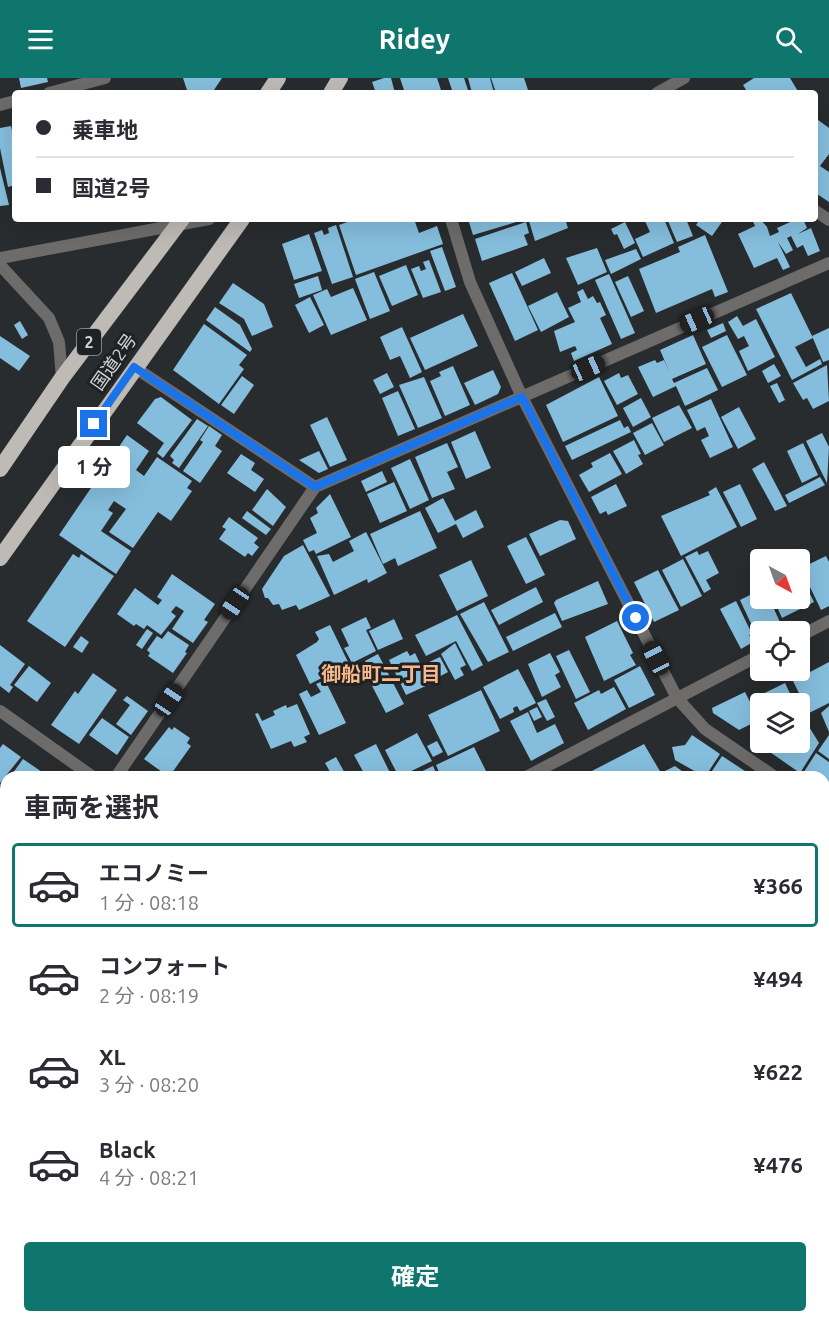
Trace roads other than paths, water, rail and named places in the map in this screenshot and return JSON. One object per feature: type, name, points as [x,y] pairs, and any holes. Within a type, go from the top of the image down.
[{"type":"highway","name":"国道2号","points":[[0,558],[134,367],[240,222]]},
{"type":"highway","name":"国道2号","points":[[0,469],[62,378],[180,223]]},
{"type":"street","points":[[60,90],[105,78]]},
{"type":"street","points":[[665,90],[684,78]]},
{"type":"street","points":[[452,222],[470,282],[522,397],[677,698],[705,729],[766,771]]},
{"type":"street","points":[[0,258],[180,223]]},
{"type":"street","points":[[120,771],[315,487],[829,263]]},
{"type":"street","points":[[0,265],[49,318],[59,342],[62,378]]},
{"type":"street","points":[[134,367],[315,487]]},
{"type":"street","points":[[810,631],[829,621]]},
{"type":"street","points":[[537,771],[750,661]]},
{"type":"street","points":[[0,711],[85,771]]},
{"type":"district","name":"御船町二丁目","points":[[381,674]]}]
